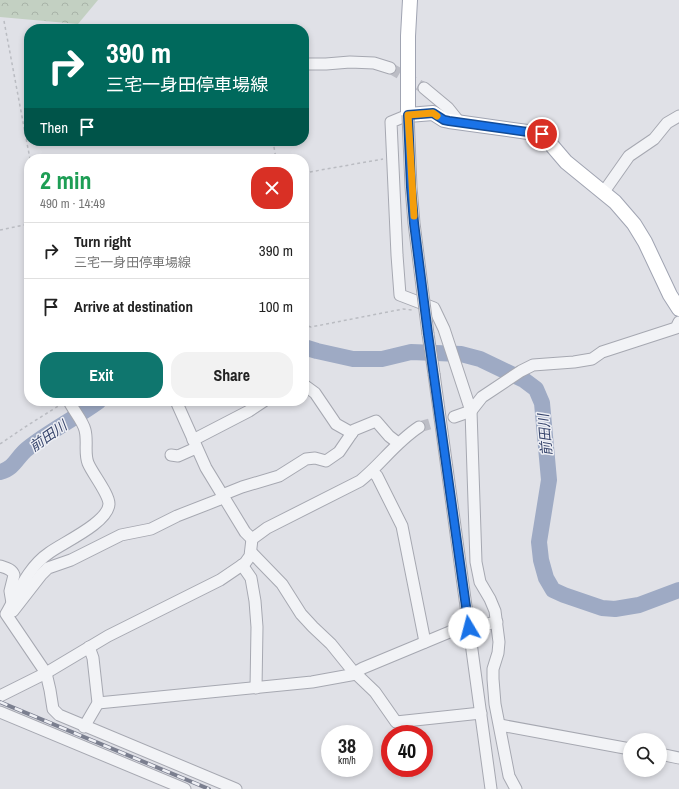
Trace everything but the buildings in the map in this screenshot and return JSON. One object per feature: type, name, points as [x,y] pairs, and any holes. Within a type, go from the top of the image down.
[{"type":"main road","points":[[410,0],[408,36],[408,115],[433,113],[444,120],[542,134],[566,162],[615,202],[634,224],[646,242],[670,295],[679,309]]},
{"type":"street","points":[[309,64],[350,62],[374,63],[390,68]]},
{"type":"street","points":[[424,88],[448,108],[460,123]]},
{"type":"street","points":[[491,789],[428,334],[414,223],[408,115],[391,122],[396,255],[400,295],[434,308],[444,329],[471,411],[476,562],[480,582],[494,606],[497,622],[499,642],[498,653],[493,669],[493,679],[509,776],[516,789]]},
{"type":"street","points":[[603,193],[629,156],[654,139],[667,123],[679,116]]},
{"type":"street","points":[[454,417],[471,411],[482,398],[521,371],[533,365],[592,359],[602,352],[676,328],[679,322]]},
{"type":"street","points":[[309,389],[315,393],[336,424],[352,433]]},
{"type":"street","points":[[69,406],[85,430],[88,463],[108,500],[108,507],[95,523],[80,535],[49,552],[36,562],[6,614],[7,617],[46,673],[54,712],[84,727],[236,789]]},
{"type":"street","points":[[178,406],[195,444],[222,496],[245,532],[252,539]]},
{"type":"street","points":[[171,454],[178,456],[256,406]]},
{"type":"street","points":[[7,617],[48,568],[71,560],[122,535],[151,529],[177,516],[218,500],[222,496],[242,487],[279,476],[306,459],[315,458],[326,460],[339,452],[352,433],[358,428],[376,421],[389,436],[398,443]]},
{"type":"street","points":[[2,693],[46,673],[108,636],[220,580],[242,565],[250,556],[252,539],[267,528],[351,486],[372,471],[398,443],[419,427]]},
{"type":"street","points":[[372,471],[377,476],[402,526],[425,642]]},
{"type":"street","points":[[251,552],[282,584],[301,614],[331,644],[355,674],[375,692],[396,722],[481,713]]},
{"type":"street","points":[[242,565],[251,578],[255,601],[257,626],[256,688]]},
{"type":"street","points":[[0,566],[12,570],[14,573],[10,591],[12,603]]},
{"type":"street","points":[[98,703],[336,679],[355,674],[363,668],[452,631],[497,622]]},
{"type":"street","points":[[84,727],[98,703],[93,658],[89,647]]},
{"type":"street","points":[[0,712],[185,789]]},
{"type":"street","points":[[500,725],[623,748]]},
{"type":"street","points":[[667,755],[679,758]]},
{"type":"path","points":[[4,21],[24,127]]},
{"type":"path","points":[[309,172],[393,157]]},
{"type":"path","points":[[0,230],[24,225]]},
{"type":"path","points":[[309,326],[403,309],[415,310]]},
{"type":"path","points":[[0,444],[25,427],[64,406]]},
{"type":"green space","points":[[0,0],[98,0],[78,24],[0,17]]},
{"type":"waterway","name":"前田川","points":[[309,349],[353,359],[382,359],[411,352],[461,354],[480,359],[524,380],[536,389],[542,403],[549,480],[539,542],[541,560],[546,578],[553,590],[602,608],[615,609],[639,605],[679,590]]},
{"type":"waterway","name":"前田川","points":[[0,472],[9,468],[23,452],[35,442],[92,406]]},
{"type":"tunnel","points":[[390,68],[424,88]]},
{"type":"tunnel","points":[[419,427],[454,417]]},
{"type":"railway","points":[[0,702],[209,789]]},
{"type":"slow traffic","points":[[414,216],[411,187],[408,115],[433,113],[437,116]]},
{"type":"route","points":[[469,628],[414,223],[408,115],[433,113],[444,120],[449,121],[542,134]]}]
